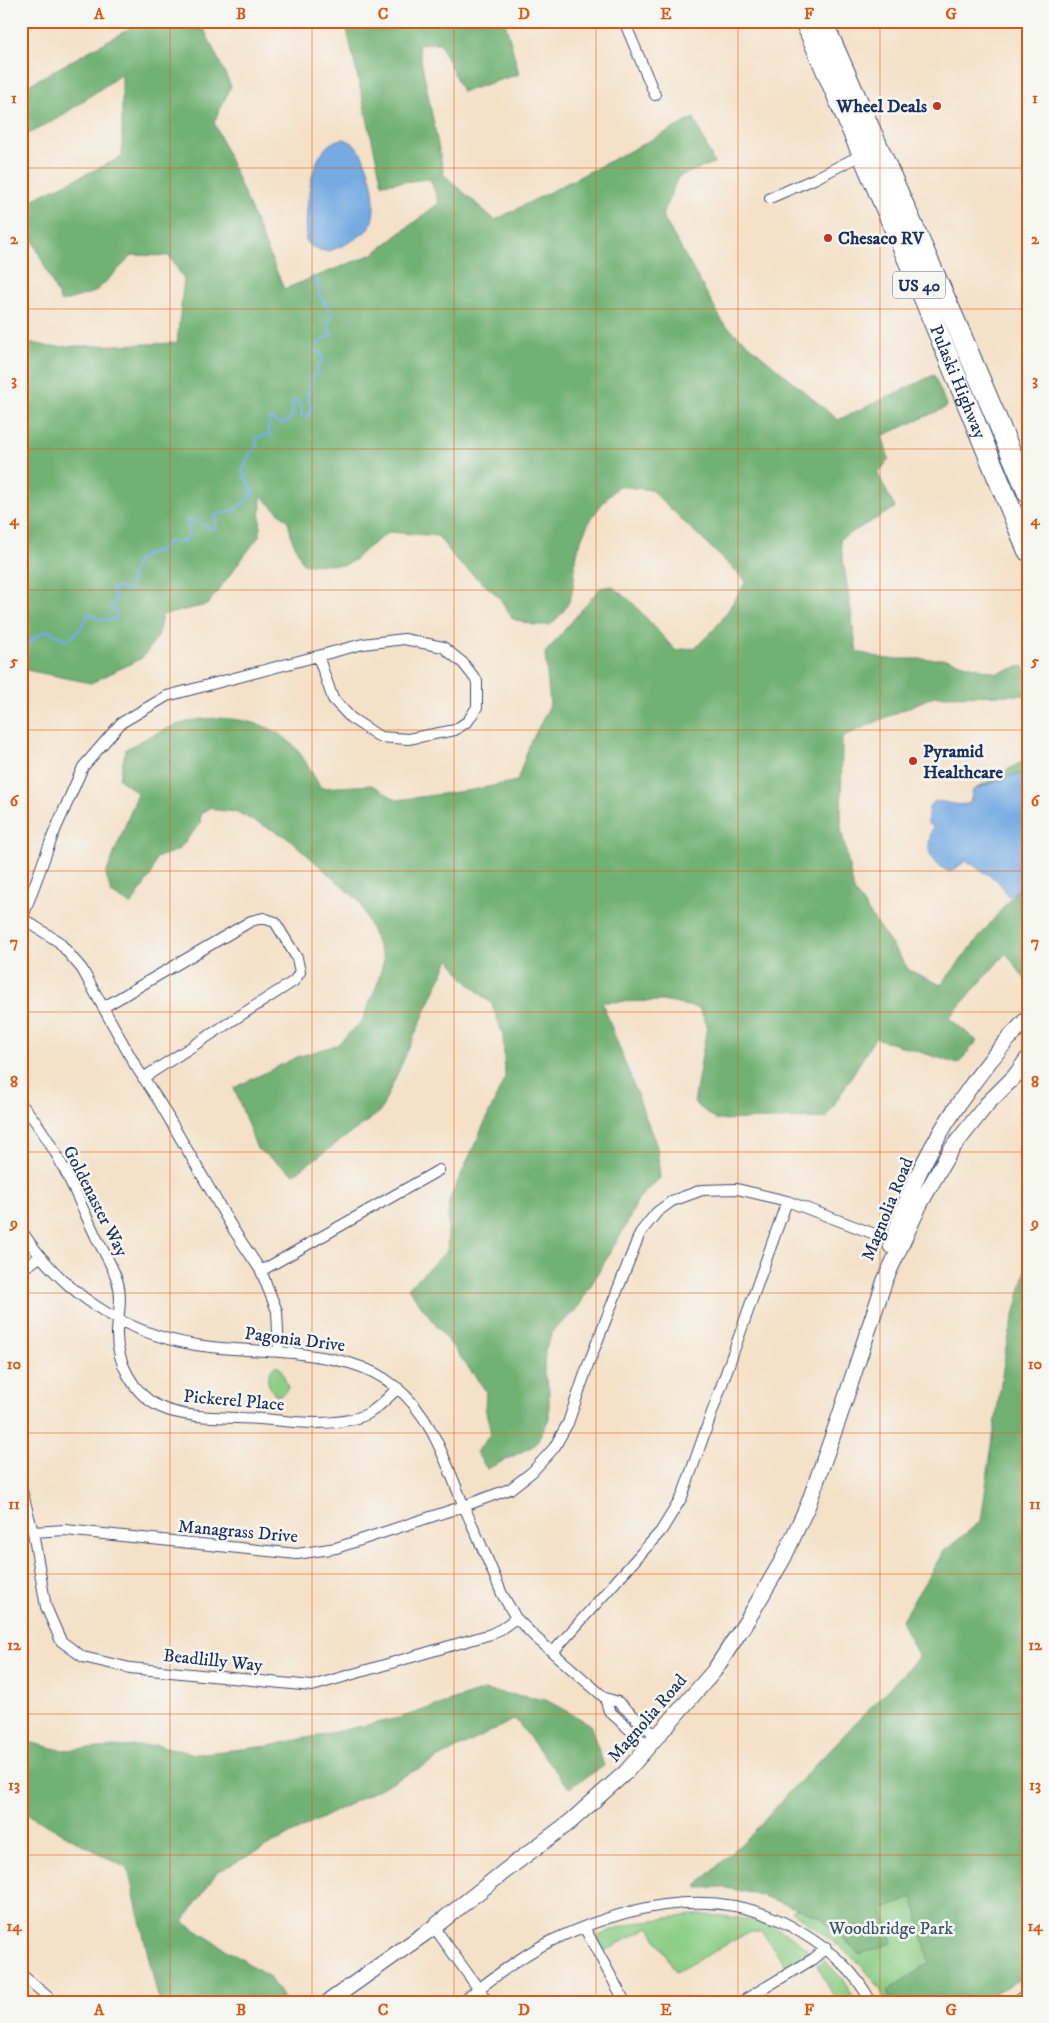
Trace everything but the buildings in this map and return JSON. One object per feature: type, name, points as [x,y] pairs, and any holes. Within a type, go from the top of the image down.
[{"type":"highway","name":"Pulaski Highway","points":[[805,21],[916,278],[1028,551]]},
{"type":"highway","name":"Pulaski Highway","points":[[822,21],[955,321],[1028,493]]},
{"type":"main road","name":"Magnolia Road","points":[[860,1353],[875,1292],[909,1195],[940,1134],[991,1058],[1028,1018]]},
{"type":"main road","name":"Magnolia Road","points":[[328,2002],[434,1927],[570,1822],[620,1778],[714,1671],[748,1619],[783,1559],[808,1505],[889,1269],[920,1204],[950,1151],[987,1104],[1015,1076],[1028,1058]]},
{"type":"street","points":[[624,21],[655,95]]},
{"type":"street","points":[[770,198],[814,179],[863,154]]},
{"type":"street","points":[[279,1352],[277,1311],[261,1272],[233,1229],[160,1103],[143,1078],[82,969],[58,942],[22,920],[54,835],[83,767],[121,723],[167,696],[363,644],[404,639],[443,648],[462,663],[477,681],[477,707],[468,721],[455,730],[408,739],[380,737],[351,718],[333,699],[318,656]]},
{"type":"street","points":[[104,1007],[251,921],[263,918],[275,922],[297,958],[300,972],[294,981],[143,1078]]},
{"type":"street","name":"Goldenaster Way","points":[[21,1104],[32,1117],[53,1150],[82,1202],[118,1281],[119,1321]]},
{"type":"street","points":[[261,1272],[439,1170]]},
{"type":"street","name":"Managrass Drive","points":[[33,1532],[65,1530],[297,1554],[336,1548],[464,1506],[510,1488],[532,1472],[554,1448],[568,1423],[588,1365],[640,1233],[658,1212],[672,1201],[702,1190],[737,1188],[787,1201],[893,1241]]},
{"type":"street","points":[[553,1652],[661,1531],[682,1497],[787,1201]]},
{"type":"street","name":"Pagonia Drive","points":[[21,1230],[40,1257],[64,1283],[119,1321],[171,1339],[196,1345],[327,1357],[361,1365],[380,1374],[398,1388],[428,1424],[502,1594],[516,1618],[605,1698],[618,1702],[653,1742]]},
{"type":"street","points":[[21,1270],[40,1257]]},
{"type":"street","name":"Pickerel Place","points":[[119,1321],[117,1332],[122,1364],[132,1382],[144,1395],[160,1407],[176,1411],[204,1416],[325,1422],[354,1418],[370,1412],[398,1388]]},
{"type":"street","name":"Beadlilly Way","points":[[21,1486],[33,1532],[46,1607],[62,1641],[83,1657],[130,1668],[312,1686],[491,1634],[501,1630],[516,1618]]},
{"type":"street","points":[[461,2002],[551,1941],[616,1915],[687,1902],[725,1904],[761,1912],[784,1921],[826,1948],[844,1963],[856,1977],[871,2002]]},
{"type":"street","points":[[434,1927],[488,2002]]},
{"type":"street","points":[[584,1928],[625,2002]]},
{"type":"street","points":[[741,2002],[813,1959],[826,1948]]},
{"type":"street","points":[[21,1974],[54,2002]]},
{"type":"street","points":[[1014,2002],[1028,1994]]},
{"type":"green space","points":[[143,21],[200,21],[231,86],[214,122],[284,289],[373,254],[439,203],[430,179],[382,184],[345,21],[505,21],[519,74],[462,92],[440,43],[418,44],[444,175],[495,220],[694,118],[714,163],[678,177],[662,215],[724,324],[838,420],[934,375],[947,407],[882,436],[889,459],[878,474],[895,508],[840,539],[857,652],[887,659],[946,659],[997,673],[1022,666],[1025,667],[1028,673],[1028,695],[934,696],[842,737],[841,828],[854,891],[909,970],[941,985],[1013,895],[1028,883],[1028,983],[1006,953],[949,1018],[977,1041],[958,1064],[875,1038],[826,1118],[716,1120],[694,1103],[707,1025],[699,1008],[662,1001],[602,1002],[657,1147],[660,1178],[639,1198],[625,1227],[576,1311],[554,1329],[545,1350],[544,1373],[549,1390],[549,1419],[535,1445],[487,1469],[476,1452],[491,1434],[485,1407],[486,1391],[408,1288],[447,1251],[449,1201],[505,1078],[503,1035],[492,1004],[465,980],[449,959],[380,1112],[294,1174],[257,1149],[234,1088],[297,1057],[337,1045],[362,1021],[377,985],[384,960],[360,902],[287,837],[236,812],[215,810],[211,807],[201,813],[200,824],[178,850],[156,858],[151,875],[131,905],[111,893],[106,874],[138,793],[119,779],[126,749],[180,724],[223,718],[261,725],[285,738],[299,752],[321,788],[372,785],[397,800],[472,790],[517,781],[529,746],[550,705],[545,653],[600,588],[612,586],[631,601],[675,650],[695,648],[716,627],[746,581],[651,490],[618,486],[597,511],[584,532],[577,553],[571,595],[561,615],[550,625],[534,625],[513,619],[499,597],[457,561],[438,536],[389,532],[356,559],[345,565],[303,564],[292,539],[288,521],[261,496],[260,535],[207,605],[162,615],[158,637],[142,658],[91,683],[21,669],[21,340],[50,347],[177,343],[184,279],[169,256],[133,255],[95,292],[61,302],[23,219],[31,200],[122,157],[122,74],[60,117],[21,138],[21,89]]},
{"type":"green space","points":[[1019,763],[1028,764],[1028,776],[1017,774],[977,788]]},
{"type":"green space","points":[[1028,1260],[1028,1975],[978,2002],[891,2002],[887,1991],[929,1963],[913,1897],[883,1910],[892,1943],[860,1954],[820,1917],[760,1895],[722,1887],[699,1888],[696,1886],[756,1830],[790,1791],[919,1657],[901,1621],[944,1551],[981,1521],[1006,1348]]},
{"type":"green space","points":[[276,1365],[281,1369],[288,1388],[281,1395],[275,1395],[268,1383],[268,1376]]},
{"type":"green space","points":[[484,1690],[546,1700],[590,1724],[604,1766],[569,1788],[515,1719],[217,1872],[183,1922],[268,1976],[286,2002],[159,2002],[128,1869],[21,1811],[21,1740],[61,1750],[157,1745],[195,1754],[269,1746],[399,1718]]},
{"type":"green space","name":"Woodbridge Park","points":[[923,1866],[939,2002],[887,2002],[879,1988],[858,1962],[792,1911]]},
{"type":"green space","points":[[696,1915],[725,1916],[773,1927],[800,1942],[809,1952],[805,1959],[788,1968],[761,1931],[751,1931],[676,1972],[650,1927],[604,1951],[599,1943],[599,1936],[622,1927],[646,1921]]},
{"type":"green space","points":[[825,1961],[842,1979],[857,2002],[832,2002],[835,1999],[817,1965]]},
{"type":"water","points":[[344,139],[355,145],[369,172],[374,196],[373,217],[367,230],[357,238],[332,250],[321,250],[306,242],[308,198],[311,181],[322,152],[332,143]]},
{"type":"water","points":[[1017,774],[1028,776],[1028,883],[1008,897],[997,880],[966,861],[950,872],[932,859],[929,841],[933,826],[928,824],[928,812],[931,805],[935,802],[940,801],[962,805],[970,803],[973,790]]},
{"type":"waterway","points":[[21,650],[29,646],[29,641],[48,630],[65,640],[73,636],[80,629],[89,613],[101,620],[116,619],[117,613],[111,608],[116,598],[112,592],[113,588],[120,588],[125,591],[129,589],[134,568],[141,558],[161,550],[168,541],[176,543],[184,541],[189,534],[187,520],[196,521],[215,529],[215,514],[233,510],[254,493],[242,472],[249,456],[254,450],[257,437],[270,435],[268,427],[270,418],[280,424],[289,421],[293,414],[292,403],[295,400],[301,404],[302,416],[309,416],[312,408],[307,395],[311,390],[309,381],[317,372],[317,367],[322,361],[323,356],[315,350],[316,346],[332,333],[327,327],[332,315],[319,294],[318,282],[313,276]]},
{"type":"place","name":"Wheel Deals","points":[[937,106]]},
{"type":"place","name":"Chesaco RV","points":[[828,238]]},
{"type":"place","name":"Pyramid Healthcare","points":[[913,761]]}]
